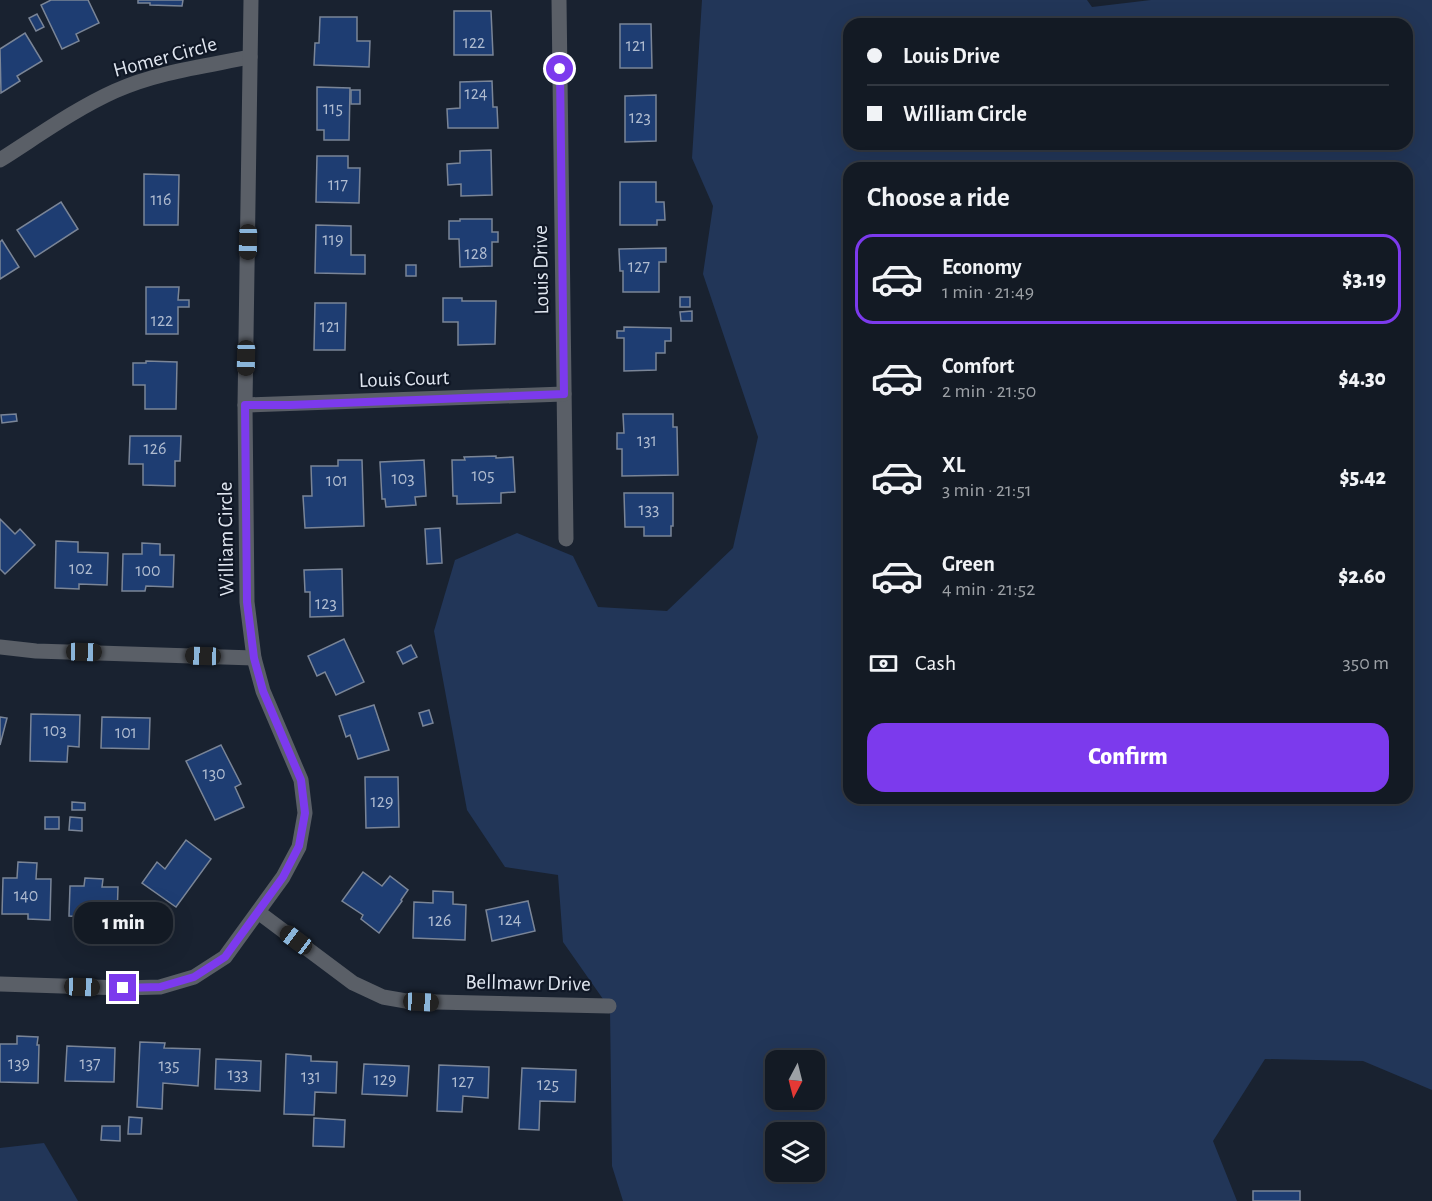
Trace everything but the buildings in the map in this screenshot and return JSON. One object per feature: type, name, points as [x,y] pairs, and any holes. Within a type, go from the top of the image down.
[{"type":"street","name":"William Circle","points":[[0,984],[160,987],[194,977],[225,957],[283,877],[299,846],[305,813],[301,780],[263,691],[254,658],[247,602],[245,405],[251,0]]},
{"type":"street","name":"Louis Drive","points":[[559,0],[566,539]]},
{"type":"street","name":"Homer Circle","points":[[0,160],[84,107],[116,91],[142,81],[250,57]]},
{"type":"street","name":"Louis Court","points":[[245,405],[564,394]]},
{"type":"street","points":[[0,647],[36,651],[254,658]]},
{"type":"street","name":"Bellmawr Drive","points":[[258,912],[353,983],[383,997],[406,1001],[609,1006]]},
{"type":"shaded area","points":[[702,0],[1087,0],[1092,7],[1151,0],[1432,0],[1432,1090],[1363,1061],[1265,1059],[1213,1141],[1237,1201],[623,1201],[612,1166],[610,1009],[563,942],[558,875],[505,867],[467,810],[434,631],[455,560],[517,533],[573,556],[598,607],[667,611],[733,548],[758,437],[703,274],[713,206],[692,158]]},
{"type":"shaded area","points":[[44,1143],[78,1201],[0,1201],[0,1148]]},
{"type":"route","points":[[123,988],[160,987],[194,977],[225,957],[283,877],[299,846],[305,813],[301,780],[263,691],[254,658],[247,602],[245,405],[564,394],[560,69]]}]
